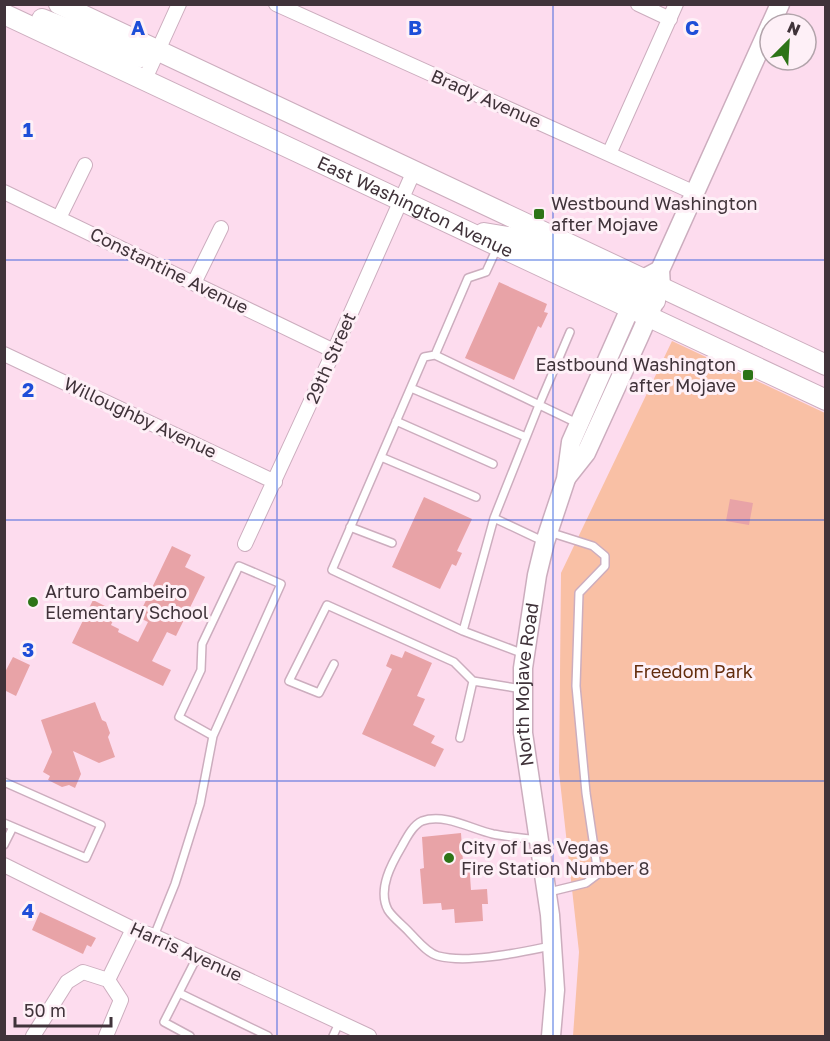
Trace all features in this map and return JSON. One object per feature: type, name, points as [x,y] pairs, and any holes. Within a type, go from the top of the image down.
[{"type":"main road","name":"East Washington Avenue","points":[[59,4],[152,64],[401,200],[498,246],[637,293],[656,294],[825,365]]},
{"type":"main road","points":[[4,9],[43,19],[152,64]]},
{"type":"main road","name":"East Washington Avenue","points":[[4,14],[152,64],[414,171],[637,293],[656,294],[825,400]]},
{"type":"main road","points":[[467,231],[526,240],[637,293]]},
{"type":"street","points":[[152,64],[179,4]]},
{"type":"street","name":"Brady Avenue","points":[[276,4],[695,193]]},
{"type":"street","points":[[638,4],[670,19]]},
{"type":"street","points":[[609,154],[676,4]]},
{"type":"street","name":"North Mojave Road","points":[[566,479],[586,453],[656,294],[695,193],[758,52]]},
{"type":"street","points":[[59,218],[85,165]]},
{"type":"street","name":"29th Street","points":[[245,544],[414,171]]},
{"type":"street","name":"Constantine Avenue","points":[[4,192],[334,351]]},
{"type":"street","points":[[194,283],[221,228]]},
{"type":"street","name":"North Mojave Road","points":[[551,1036],[555,990],[552,946],[523,733],[522,689],[525,654],[537,575],[546,536],[566,479],[571,442],[637,293]]},
{"type":"street","name":"Willoughby Avenue","points":[[4,354],[275,482]]},
{"type":"street","name":"Harris Avenue","points":[[4,865],[133,929],[154,936],[369,1036]]},
{"type":"street","points":[[108,980],[133,929]]},
{"type":"street","points":[[33,1036],[67,982],[83,972],[108,980],[121,1000],[106,1036]]},
{"type":"lane","points":[[435,355],[468,278],[486,272],[498,246]]},
{"type":"lane","points":[[463,631],[494,518],[570,332]]},
{"type":"lane","points":[[525,654],[463,631],[332,570],[424,357],[435,355],[579,424]]},
{"type":"lane","points":[[411,388],[526,437]]},
{"type":"lane","points":[[396,421],[493,464]]},
{"type":"lane","points":[[381,457],[476,498]]},
{"type":"lane","points":[[494,518],[546,536],[593,546],[605,556],[605,566],[579,593],[576,686],[586,793],[598,874],[586,883],[546,892]]},
{"type":"lane","points":[[350,527],[392,543]]},
{"type":"lane","points":[[154,936],[175,884],[200,804],[213,736],[281,584],[239,566],[202,644],[201,670],[179,717],[213,736]]},
{"type":"lane","points":[[334,664],[319,693],[289,681],[327,605],[454,662],[473,681],[522,689]]},
{"type":"lane","points":[[460,738],[473,681]]},
{"type":"lane","points":[[4,782],[101,825],[86,858],[4,823]]},
{"type":"lane","points":[[538,840],[496,835],[449,820],[421,822],[412,829],[396,857],[384,888],[384,897],[388,910],[436,956],[462,959],[552,946]]},
{"type":"lane","points":[[4,844],[13,827]]},
{"type":"lane","points":[[190,1036],[164,1022],[197,957]]},
{"type":"lane","points":[[179,993],[268,1036]]},
{"type":"lane","points":[[333,1036],[339,1023]]},
{"type":"green space","name":"Freedom Park","points":[[672,341],[825,413],[825,1036],[573,1036],[579,952],[559,772],[561,573]]},
{"type":"building","points":[[499,282],[547,304],[544,312],[548,313],[541,328],[538,326],[514,380],[465,358]]},
{"type":"building","points":[[424,497],[472,519],[457,551],[462,553],[456,566],[452,564],[440,589],[392,567]]},
{"type":"building","points":[[730,499],[753,503],[749,525],[726,521]]},
{"type":"building","points":[[172,546],[191,555],[185,567],[205,577],[176,636],[167,632],[152,661],[171,670],[163,686],[72,643],[93,600],[117,612],[111,625],[119,629],[118,632],[138,642],[148,622],[138,617]]},
{"type":"building","points":[[405,651],[432,663],[417,696],[425,699],[413,725],[435,736],[431,743],[444,749],[435,767],[362,734],[392,669],[386,666],[391,654],[402,658]]},
{"type":"building","points":[[13,657],[30,665],[16,696],[4,690],[4,674]]},
{"type":"building","points":[[95,702],[110,733],[108,737],[115,757],[99,763],[73,751],[81,774],[75,788],[69,785],[62,787],[48,780],[50,776],[43,772],[52,752],[41,720]]},
{"type":"building","points":[[461,833],[463,862],[469,862],[471,890],[487,889],[488,904],[482,904],[483,921],[455,923],[454,909],[442,910],[441,903],[423,904],[420,869],[424,868],[422,837]]},
{"type":"building","points":[[40,912],[96,938],[91,947],[87,945],[83,954],[32,930]]},
{"type":"place","name":"Westbound Washington after Mojave","points":[[539,214]]},
{"type":"place","name":"Eastbound Washington after Mojave","points":[[748,375]]},
{"type":"place","name":"Arturo Cambeiro Elementary School","points":[[33,602]]},
{"type":"place","name":"City of Las Vegas Fire Station Number 8","points":[[449,858]]}]
